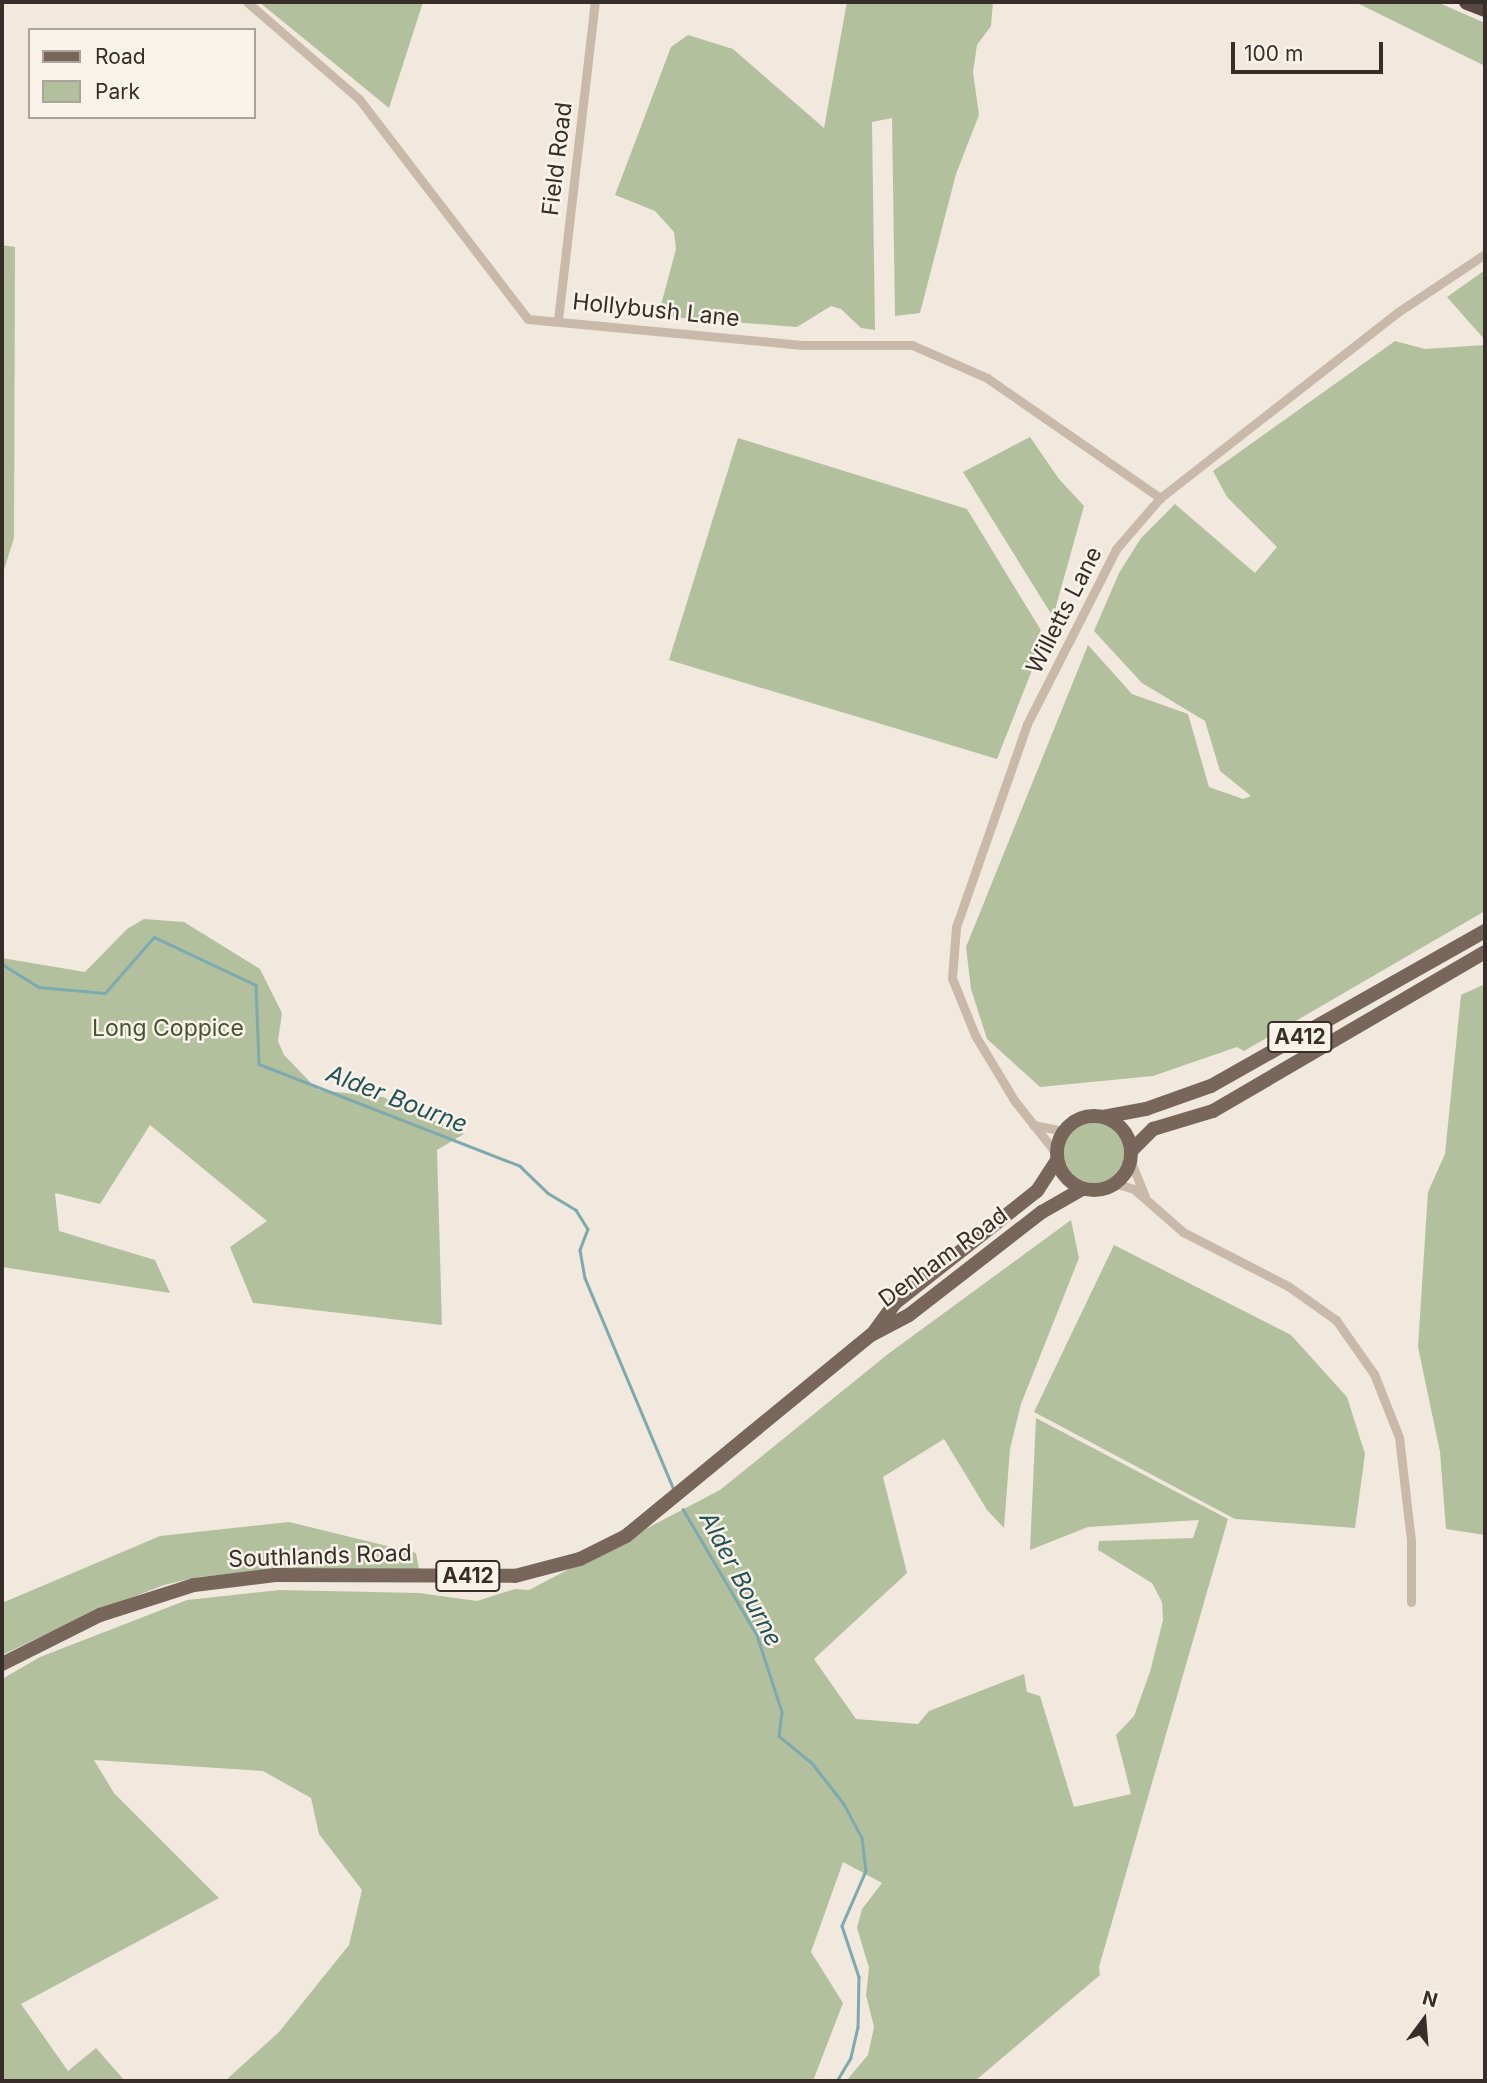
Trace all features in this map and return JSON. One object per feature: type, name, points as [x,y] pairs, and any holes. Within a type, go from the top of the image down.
[{"type":"highway","points":[[1467,2],[1485,9]]},
{"type":"main road","name":"A412","points":[[1103,1117],[1146,1110],[1211,1086],[1485,931]]},
{"type":"main road","name":"A412","points":[[1131,1156],[1153,1129],[1213,1111],[1485,952]]},
{"type":"main road","points":[[1103,1117],[1123,1129],[1131,1156],[1117,1184],[1103,1190],[1082,1189],[1065,1178],[1057,1157],[1064,1131],[1081,1118],[1103,1117]]},
{"type":"main road","name":"Denham Road","points":[[871,1335],[895,1303],[1037,1191],[1057,1157]]},
{"type":"main road","name":"Denham Road","points":[[871,1335],[909,1315],[1042,1212],[1082,1189]]},
{"type":"main road","name":"Southlands Road","points":[[2,1664],[100,1615],[194,1585],[275,1575],[515,1576],[580,1559],[625,1536],[871,1335]]},
{"type":"street","name":"Hollybush Lane","points":[[247,2],[359,99],[528,319],[805,345],[912,345],[987,378],[1160,498]]},
{"type":"street","name":"Field Road","points":[[558,320],[595,2]]},
{"type":"street","name":"Willetts Lane","points":[[1057,1157],[1032,1124],[957,997],[952,958],[956,926],[1027,724],[1116,549],[1160,498],[1398,312],[1485,254]]},
{"type":"street","points":[[1032,1124],[1064,1131]]},
{"type":"street","points":[[1131,1156],[1145,1198]]},
{"type":"street","points":[[1117,1184],[1145,1198],[1183,1232],[1289,1286],[1336,1320],[1374,1374],[1399,1437],[1409,1515],[1411,1602]]},
{"type":"green space","points":[[259,2],[423,2],[389,108]]},
{"type":"green space","points":[[847,2],[993,2],[991,26],[977,45],[973,72],[979,115],[956,174],[920,313],[895,316],[892,118],[872,122],[875,330],[861,328],[841,309],[831,306],[797,327],[658,316],[676,249],[674,232],[655,211],[615,195],[671,47],[688,35],[733,49],[824,128]]},
{"type":"green space","points":[[1355,2],[1437,2],[1485,23],[1485,66]]},
{"type":"green space","points":[[2,245],[15,247],[14,538],[2,576]]},
{"type":"green space","points":[[1485,270],[1485,340],[1447,297]]},
{"type":"green space","points":[[1395,341],[1425,349],[1485,345],[1485,911],[1244,1051],[1237,1047],[1153,1076],[1040,1087],[987,1039],[971,989],[966,947],[1088,645],[1132,694],[1188,714],[1209,787],[1243,799],[1251,796],[1220,771],[1205,721],[1142,683],[1094,631],[1119,573],[1141,538],[1175,504],[1255,573],[1277,547],[1227,497],[1213,471]]},
{"type":"green space","points":[[1030,437],[1059,479],[1084,506],[1053,617],[963,472]]},
{"type":"green space","points":[[738,438],[967,509],[1045,637],[997,759],[669,660]]},
{"type":"green space","name":"Long Coppice","points":[[144,919],[184,922],[260,969],[282,1013],[278,1041],[284,1055],[318,1090],[383,1097],[464,1134],[437,1150],[442,1325],[253,1303],[230,1247],[267,1221],[150,1125],[100,1204],[55,1193],[59,1231],[155,1260],[170,1293],[2,1267],[2,958],[85,972],[127,929]]},
{"type":"green space","points":[[1485,984],[1485,1535],[1446,1529],[1440,1452],[1418,1347],[1428,1192],[1445,1154],[1461,995]]},
{"type":"green space","points":[[1094,1123],[1115,1132],[1124,1153],[1115,1174],[1094,1183],[1073,1174],[1064,1153],[1073,1132]]},
{"type":"green space","points":[[1071,1220],[1079,1258],[1021,1404],[1010,1449],[1004,1528],[987,1510],[944,1439],[883,1477],[907,1573],[814,1659],[856,1719],[918,1724],[929,1711],[1024,1674],[1027,1692],[1040,1696],[1074,1807],[1131,1794],[1116,1735],[1134,1716],[1150,1672],[1163,1620],[1162,1602],[1152,1583],[1098,1550],[1099,1541],[1193,1538],[1199,1520],[1088,1527],[1030,1550],[1036,1418],[1228,1519],[1099,1967],[1100,1975],[975,2081],[846,2081],[868,2055],[874,2027],[866,1995],[869,1968],[857,1928],[862,1909],[882,1883],[843,1862],[811,1952],[843,2003],[813,2081],[225,2081],[279,2032],[349,1945],[362,1890],[319,1834],[311,1798],[263,1771],[94,1760],[114,1793],[219,1898],[21,2004],[68,2071],[96,2048],[125,2081],[2,2081],[2,1679],[40,1657],[187,1600],[280,1590],[419,1593],[477,1601],[515,1589],[529,1590],[720,1490],[888,1354]]},
{"type":"green space","points":[[1114,1245],[1291,1335],[1347,1397],[1365,1454],[1355,1528],[1235,1519],[1034,1412]]},
{"type":"green space","points":[[289,1522],[416,1553],[419,1569],[287,1568],[198,1577],[164,1585],[89,1614],[2,1655],[2,1603],[160,1536]]},
{"type":"waterway","name":"Alder Bourne","points":[[2,964],[39,987],[105,993],[154,937],[256,985],[259,1064],[520,1166],[548,1193],[576,1210],[588,1229],[580,1250],[585,1278],[674,1490]]},
{"type":"waterway","name":"Alder Bourne","points":[[683,1509],[757,1635],[782,1712],[779,1736],[812,1763],[844,1804],[862,1838],[866,1871],[842,1926],[859,1977],[858,2027],[851,2058],[837,2081]]}]
